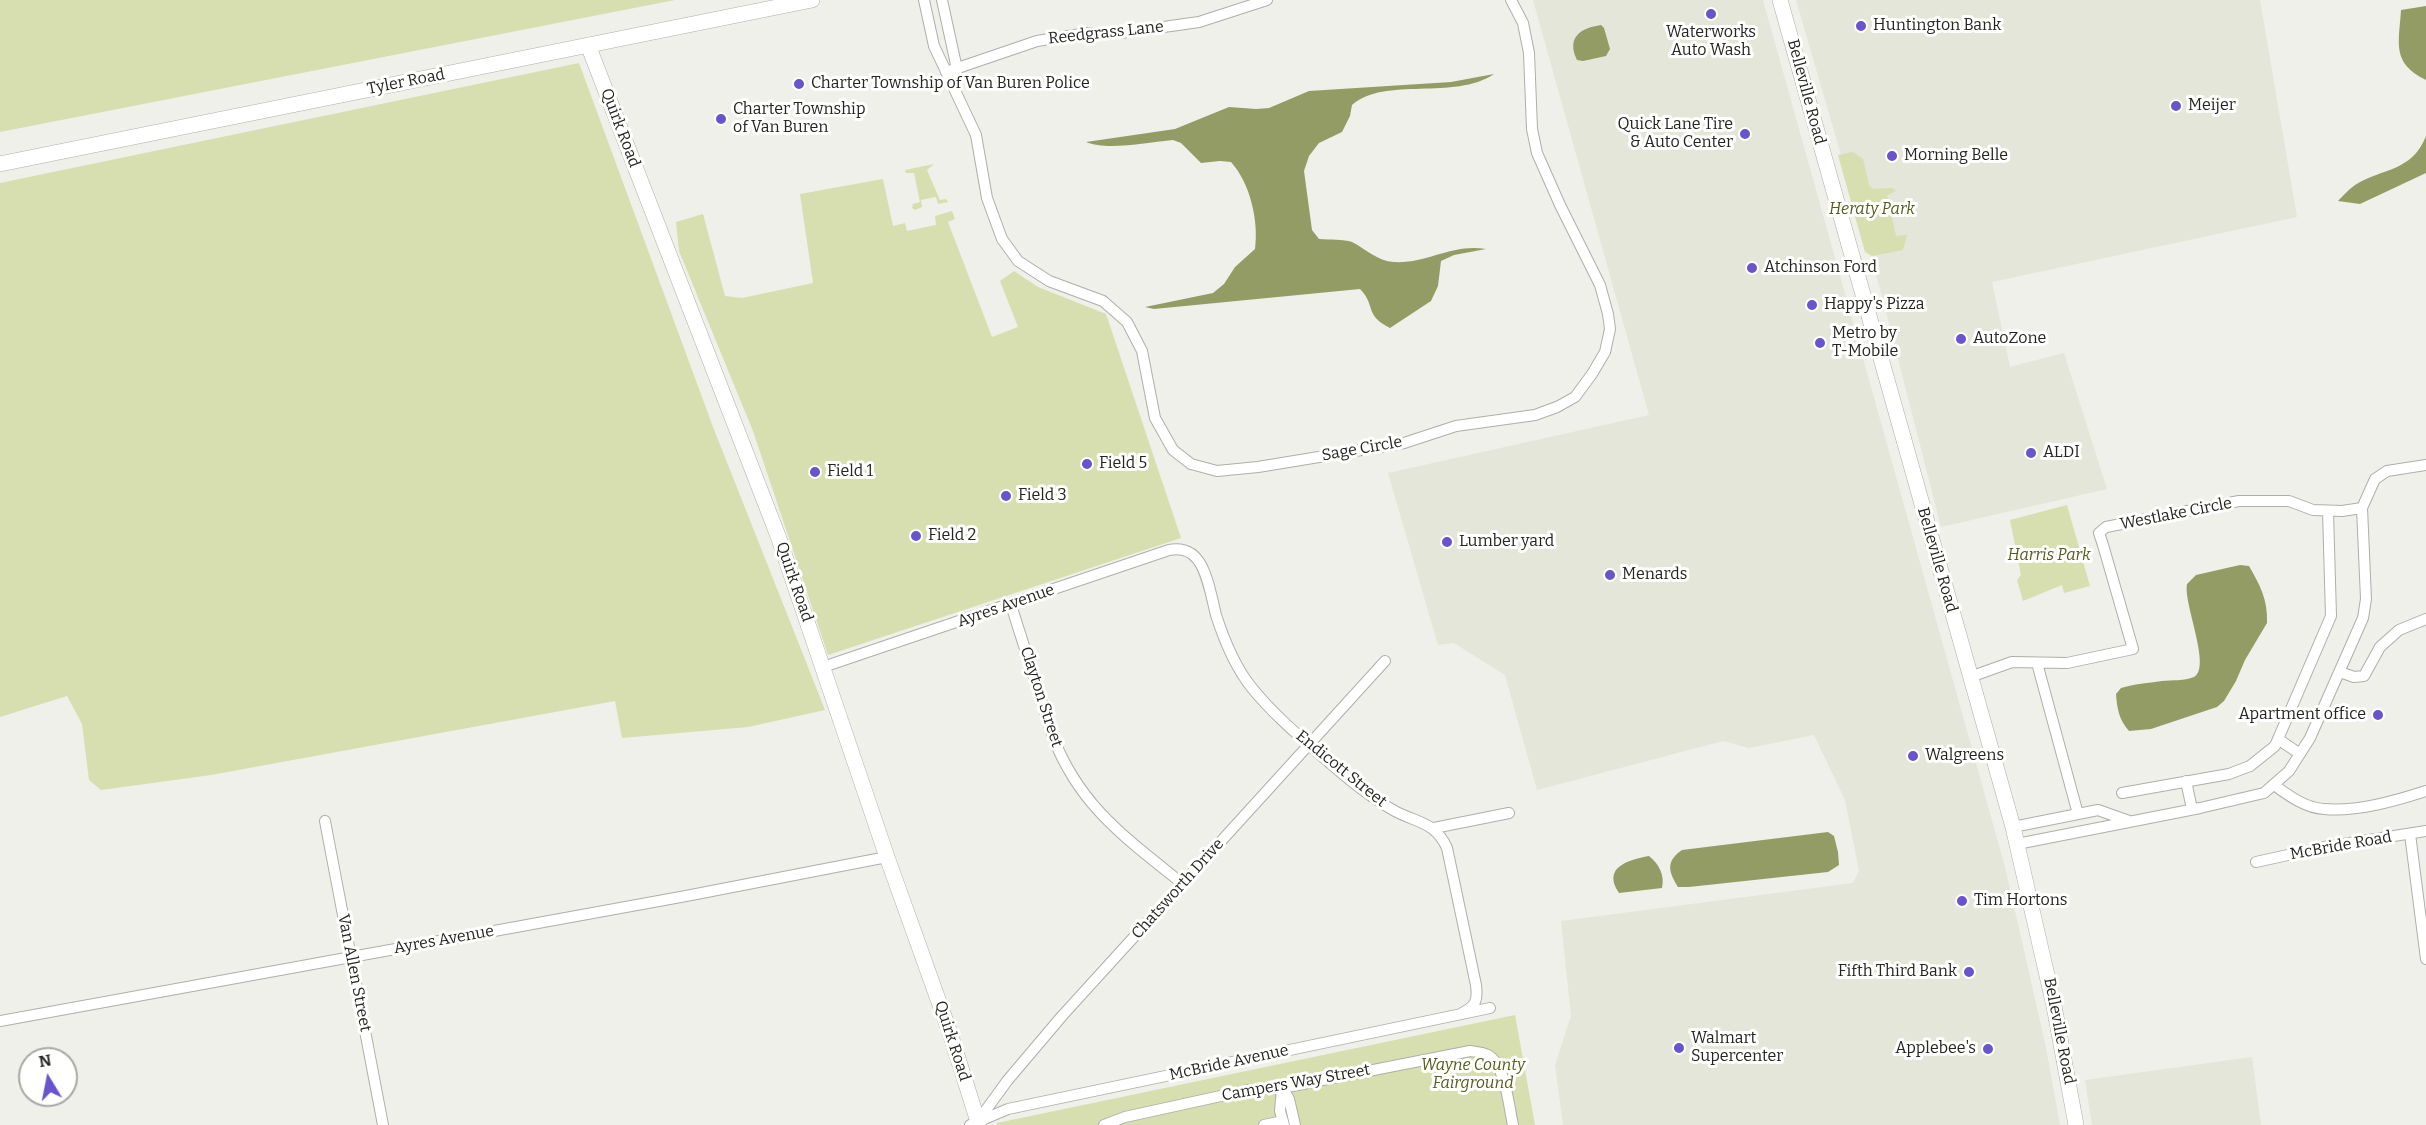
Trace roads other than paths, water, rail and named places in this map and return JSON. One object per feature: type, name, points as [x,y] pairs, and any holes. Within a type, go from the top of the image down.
[{"type":"street","name":"Tyler Road","points":[[0,164],[812,0]]},
{"type":"street","name":"Sage Circle","points":[[924,0],[934,46],[951,71]]},
{"type":"street","name":"Sage Circle","points":[[942,0],[955,87],[976,135],[987,198],[1002,239],[1018,261],[1048,281],[1103,301],[1127,322],[1142,351],[1155,418],[1173,450],[1191,464],[1216,471],[1258,467],[1404,443],[1456,426],[1535,415],[1575,397],[1605,352],[1610,329],[1600,285],[1537,153],[1532,129],[1532,97],[1525,33],[1523,23],[1511,0]]},
{"type":"street","name":"Reedgrass Lane","points":[[951,71],[1037,41],[1087,33],[1121,33],[1199,22],[1267,0]]},
{"type":"street","name":"Belleville Road","points":[[1780,0],[2013,827],[2054,1006],[2076,1125]]},
{"type":"street","name":"Quirk Road","points":[[588,45],[778,536],[887,857],[950,1030],[976,1124]]},
{"type":"street","points":[[2017,844],[2264,793],[2274,785],[2289,771],[2310,738],[2363,618],[2366,599],[2362,508],[2375,479],[2387,471],[2426,465]]},
{"type":"street","name":"Westlake Circle","points":[[1970,677],[2012,662],[2067,663],[2133,649],[2100,539],[2099,533],[2106,527],[2239,501],[2289,501],[2313,510],[2342,512],[2362,508]]},
{"type":"street","points":[[2122,793],[2229,774],[2250,766],[2269,754],[2278,739],[2331,616],[2328,511]]},
{"type":"street","name":"Ayres Avenue","points":[[823,667],[1168,550],[1188,551]]},
{"type":"street","name":"Endicott Street","points":[[1188,551],[1201,565],[1222,632],[1240,670],[1261,699],[1309,744],[1376,800],[1396,812],[1434,828]]},
{"type":"street","name":"Clayton Street","points":[[1011,605],[1053,737],[1061,756],[1081,790],[1111,826],[1183,884]]},
{"type":"street","points":[[2340,672],[2354,677],[2364,676],[2380,647],[2398,630],[2426,619]]},
{"type":"street","name":"Chatsworth Drive","points":[[976,1124],[1007,1081],[1062,1016],[1385,662]]},
{"type":"street","points":[[2037,663],[2078,814]]},
{"type":"street","points":[[2278,739],[2300,754]]},
{"type":"street","points":[[2186,781],[2192,809]]},
{"type":"street","points":[[2274,785],[2296,800],[2323,809],[2354,807],[2399,799],[2426,791]]},
{"type":"street","points":[[2013,827],[2098,810],[2129,821]]},
{"type":"street","points":[[1434,828],[1509,813]]},
{"type":"street","name":"Van Allen Street","points":[[325,821],[383,1125]]},
{"type":"street","points":[[1434,828],[1447,848],[1476,985],[1475,1004],[1462,1013]]},
{"type":"street","name":"McBride Road","points":[[2256,862],[2324,847],[2426,831]]},
{"type":"street","points":[[2410,834],[2426,959]]},
{"type":"street","name":"Ayres Avenue","points":[[0,1021],[887,857]]},
{"type":"street","name":"McBride Avenue","points":[[976,1124],[1008,1109],[1490,1008]]},
{"type":"street","name":"Campers Way Street","points":[[1104,1125],[1125,1117],[1248,1090],[1282,1088],[1470,1051],[1489,1055],[1498,1066],[1504,1081],[1513,1125]]},
{"type":"street","points":[[1264,1125],[1283,1123],[1280,1111],[1282,1088]]},
{"type":"street","points":[[1282,1088],[1289,1099],[1295,1125]]},
{"type":"place","name":"Waterworks Auto Wash","points":[[1711,14]]},
{"type":"place","name":"Huntington Bank","points":[[1861,26]]},
{"type":"place","name":"Charter Township of Van Buren Police","points":[[799,84]]},
{"type":"place","name":"Meijer","points":[[2176,106]]},
{"type":"place","name":"Charter Township of Van Buren","points":[[721,119]]},
{"type":"place","name":"Quick Lane Tire & Auto Center","points":[[1745,134]]},
{"type":"place","name":"Morning Belle","points":[[1892,156]]},
{"type":"place","name":"Atchinson Ford","points":[[1752,268]]},
{"type":"place","name":"Happy's Pizza","points":[[1812,305]]},
{"type":"place","name":"AutoZone","points":[[1961,339]]},
{"type":"place","name":"Metro by T-Mobile","points":[[1820,343]]},
{"type":"place","name":"ALDI","points":[[2031,453]]},
{"type":"place","name":"Field 5","points":[[1087,464]]},
{"type":"place","name":"Field 1","points":[[815,472]]},
{"type":"place","name":"Field 3","points":[[1006,496]]},
{"type":"place","name":"Field 2","points":[[916,536]]},
{"type":"place","name":"Lumber yard","points":[[1447,542]]},
{"type":"place","name":"Menards","points":[[1610,575]]},
{"type":"place","name":"Apartment office","points":[[2378,715]]},
{"type":"place","name":"Walgreens","points":[[1913,756]]},
{"type":"place","name":"Tim Hortons","points":[[1962,901]]},
{"type":"place","name":"Fifth Third Bank","points":[[1969,972]]},
{"type":"place","name":"Walmart Supercenter","points":[[1679,1048]]},
{"type":"place","name":"Applebee's","points":[[1988,1049]]},
{"type":"park label","name":"Heraty Park","points":[[1872,210]]},
{"type":"park label","name":"Harris Park","points":[[2049,556]]},
{"type":"park label","name":"Wayne County Fairground","points":[[1473,1075]]}]
